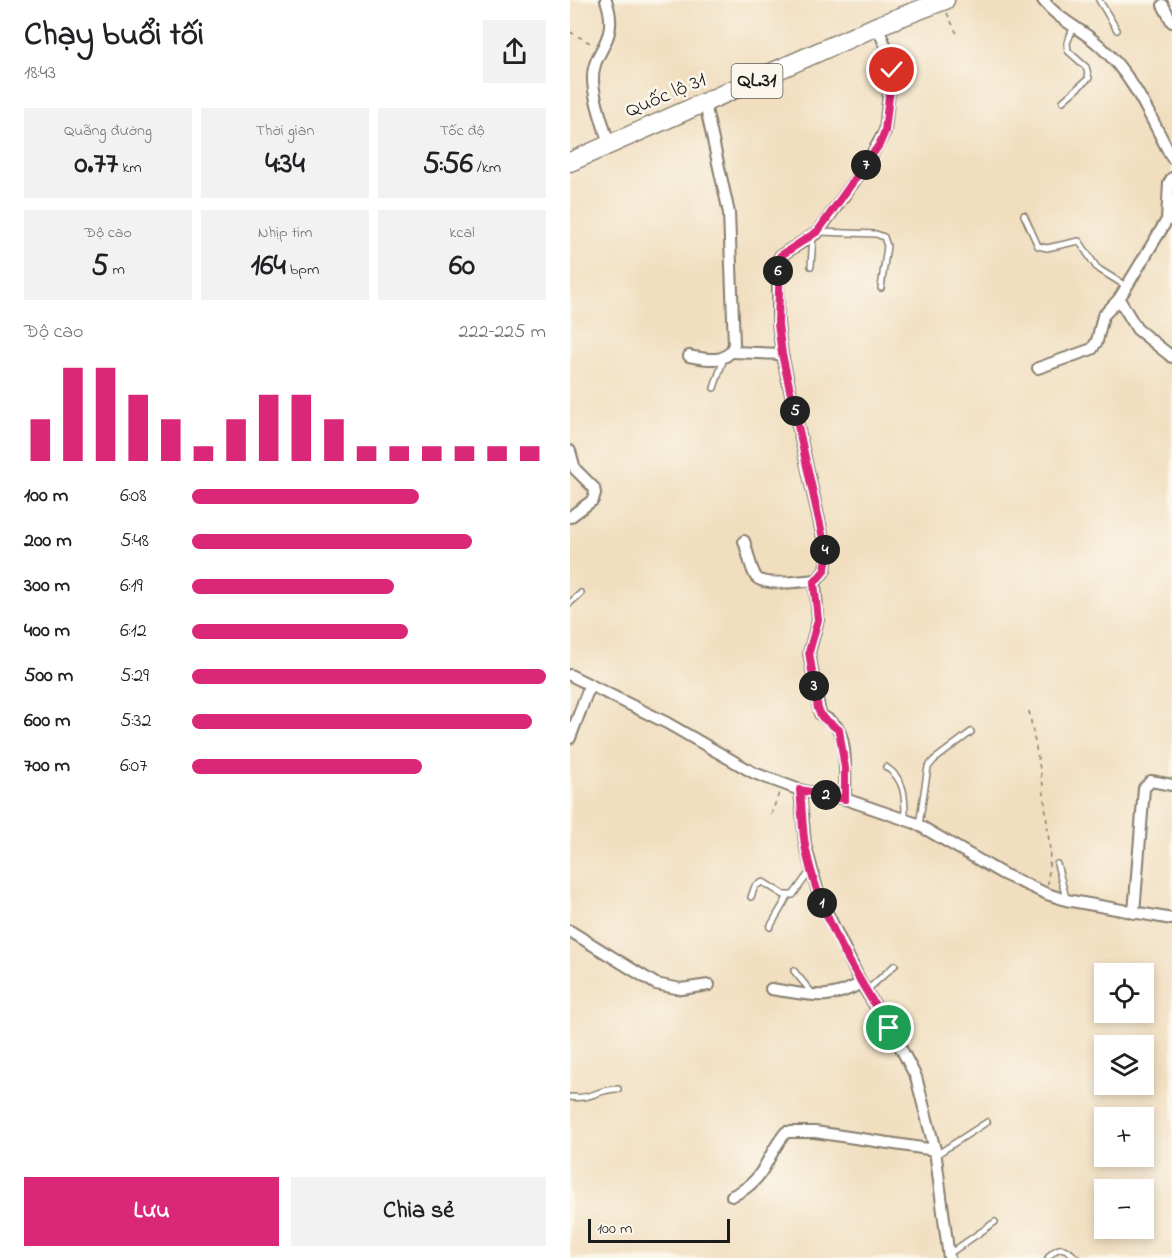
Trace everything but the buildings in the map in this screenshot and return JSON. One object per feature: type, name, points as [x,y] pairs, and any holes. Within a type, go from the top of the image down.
[{"type":"highway","name":"Quốc lộ 31","points":[[570,162],[877,26],[943,1]]},
{"type":"street","points":[[606,0],[611,28],[594,69],[593,81],[609,145]]},
{"type":"street","points":[[1043,0],[1052,12],[1100,46],[1127,75],[1172,158]]},
{"type":"street","points":[[1163,5],[1172,22]]},
{"type":"street","points":[[845,799],[845,768],[840,733],[834,724],[820,714],[810,659],[818,620],[816,580],[825,570],[827,556],[782,354],[778,324],[778,261],[780,256],[815,234],[866,165],[885,131],[892,61],[877,26]]},
{"type":"street","points":[[705,104],[729,213],[728,355]]},
{"type":"street","points":[[1038,368],[1092,349],[1097,341],[1103,316],[1119,299],[1167,220],[1170,210],[1169,183],[1172,178]]},
{"type":"street","points":[[1119,299],[1137,329],[1172,357]]},
{"type":"street","points":[[688,356],[707,360],[728,355],[782,354]]},
{"type":"street","points":[[570,451],[575,469],[594,488],[595,493],[593,500],[570,517]]},
{"type":"street","points":[[744,541],[755,576],[762,582],[816,580]]},
{"type":"street","points":[[570,675],[667,723],[754,773],[800,790],[845,799],[919,825],[1003,874],[1047,894],[1066,900],[1172,919]]},
{"type":"street","points":[[570,738],[590,686]]},
{"type":"street","points":[[1134,913],[1144,788],[1151,781],[1172,785]]},
{"type":"street","points":[[800,790],[805,844],[824,907],[863,987],[896,1039],[916,1077],[936,1152],[949,1256]]},
{"type":"street","points":[[570,931],[656,984],[681,989],[709,985]]},
{"type":"street","points":[[771,989],[814,995],[837,995],[863,987]]},
{"type":"street","points":[[732,1196],[749,1188],[760,1175],[786,1132],[815,1132],[936,1152]]},
{"type":"lane","points":[[1099,0],[1117,30]]},
{"type":"lane","points":[[1063,101],[1089,78],[1086,67],[1068,51],[1067,43],[1074,26]]},
{"type":"lane","points":[[1024,215],[1038,246],[1047,248],[1079,240],[1097,268],[1125,286]]},
{"type":"lane","points":[[811,266],[815,234],[876,234],[884,237],[887,246],[881,288]]},
{"type":"lane","points":[[714,388],[728,355]]},
{"type":"lane","points":[[570,603],[581,592]]},
{"type":"lane","points":[[919,825],[928,767],[933,760],[971,732]]},
{"type":"lane","points":[[886,767],[895,773],[903,785],[905,820]]},
{"type":"lane","points":[[1057,864],[1066,900]]},
{"type":"lane","points":[[770,927],[788,896],[794,894],[811,870]]},
{"type":"lane","points":[[751,897],[755,886],[763,882],[788,896]]},
{"type":"lane","points":[[863,987],[895,965]]},
{"type":"lane","points":[[794,971],[814,995]]},
{"type":"lane","points":[[570,1097],[587,1099],[601,1091],[618,1089]]},
{"type":"lane","points":[[936,1152],[987,1122]]},
{"type":"lane","points":[[949,1256],[995,1222]]},
{"type":"lane","points":[[1048,1258],[1055,1249],[1061,1247],[1076,1258]]},
{"type":"path","points":[[943,1],[958,36]]},
{"type":"path","points":[[570,32],[603,50]]},
{"type":"path","points":[[1029,711],[1050,851],[1047,894]]},
{"type":"path","points":[[771,815],[783,783]]},
{"type":"route","points":[[889,1028],[861,983],[838,938],[819,896],[805,844],[800,790],[845,799],[845,768],[839,730],[822,717],[818,709],[809,652],[818,620],[814,583],[825,570],[827,556],[782,354],[778,324],[778,261],[780,256],[818,231],[879,145],[885,131],[892,70]]}]
